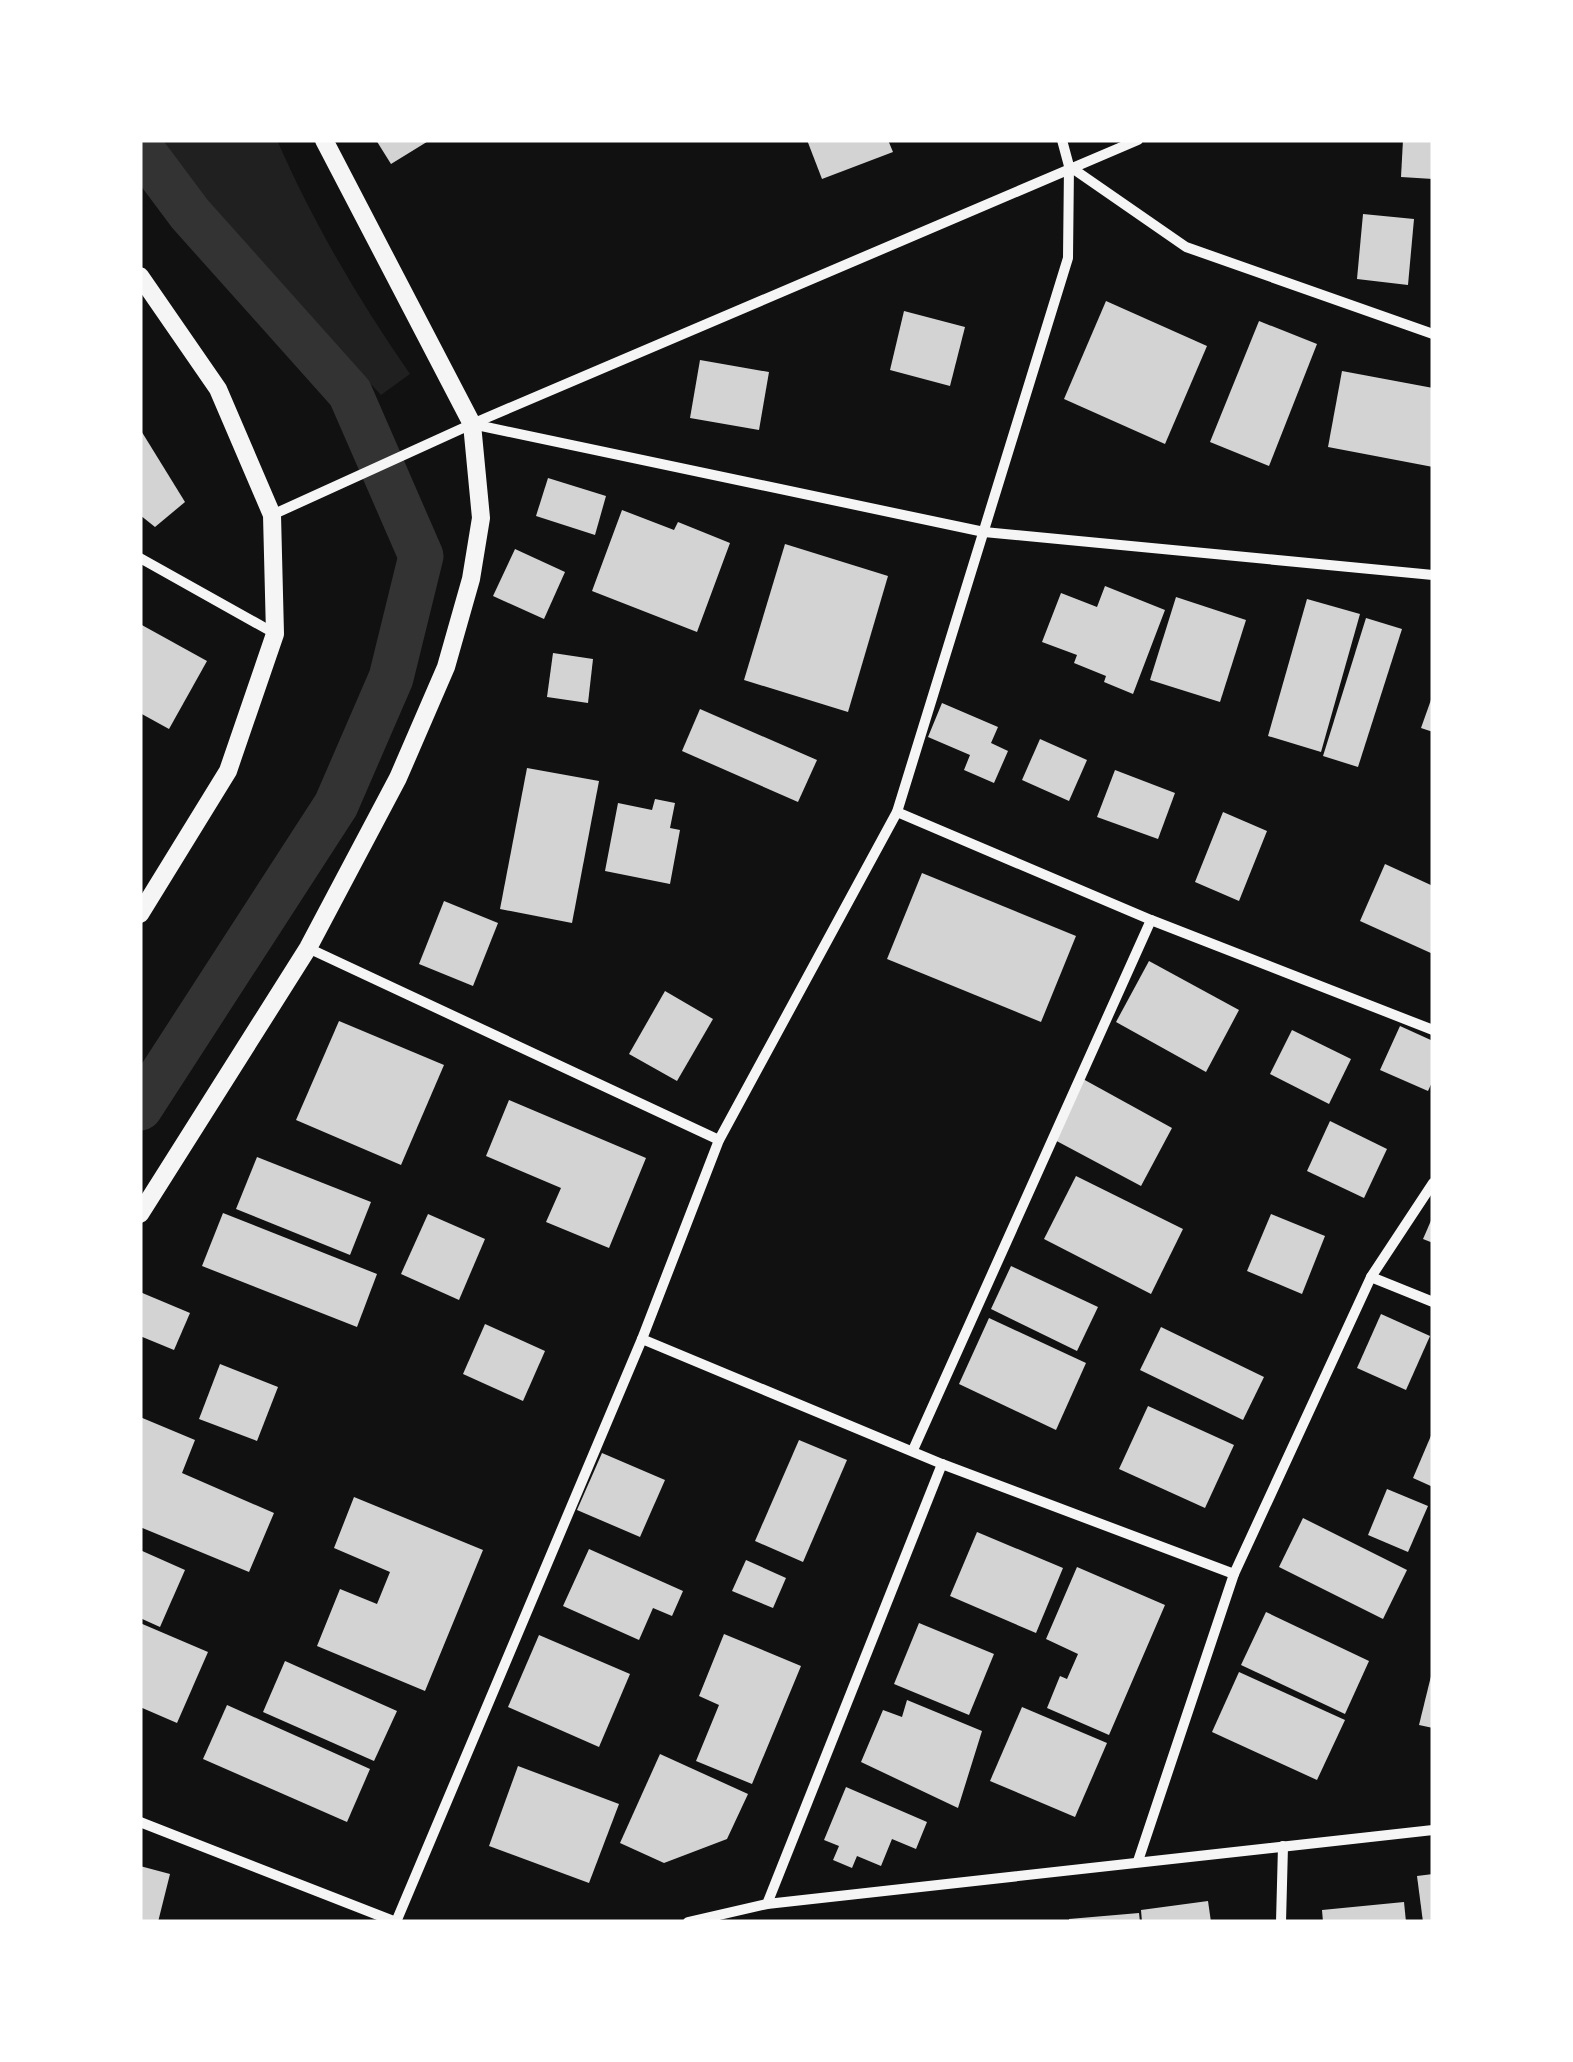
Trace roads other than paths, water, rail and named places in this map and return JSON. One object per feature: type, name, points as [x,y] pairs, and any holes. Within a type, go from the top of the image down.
[{"type":"street","points":[[140,1214],[308,948],[398,778],[446,667],[471,579],[481,518],[472,424],[324,140]]},
{"type":"street","points":[[140,1822],[396,1922],[642,1339],[719,1140],[898,812],[1068,258],[1069,166],[1062,140]]},
{"type":"street","points":[[272,515],[472,424],[1069,166],[1138,140]]},
{"type":"street","points":[[1069,166],[1186,247],[1433,334]]},
{"type":"street","points":[[140,276],[218,390],[272,515],[275,634],[228,771],[140,914]]},
{"type":"street","points":[[472,424],[984,532],[1433,575]]},
{"type":"street","points":[[140,558],[275,634]]},
{"type":"street","points":[[898,812],[1152,920],[1433,1030]]},
{"type":"street","points":[[912,1450],[1152,920]]},
{"type":"street","points":[[308,948],[719,1140]]},
{"type":"street","points":[[1138,1861],[1234,1574],[1371,1277],[1433,1183]]},
{"type":"street","points":[[1371,1277],[1433,1302]]},
{"type":"street","points":[[642,1339],[942,1464],[1234,1574]]},
{"type":"street","points":[[767,1904],[942,1464]]},
{"type":"street","points":[[688,1922],[767,1904],[1433,1830]]},
{"type":"street","points":[[1281,1922],[1283,1846]]},
{"type":"waterway","points":[[140,147],[190,214],[350,393],[421,556],[391,678],[336,805],[140,1108]]}]
